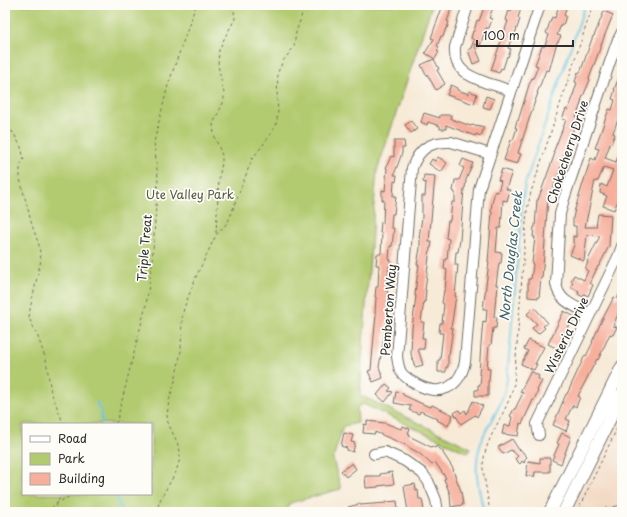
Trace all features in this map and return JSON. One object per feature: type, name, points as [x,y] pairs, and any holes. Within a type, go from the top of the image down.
[{"type":"main road","points":[[550,512],[622,367]]},
{"type":"main road","points":[[564,512],[622,394]]},
{"type":"street","points":[[468,5],[455,46],[456,64],[473,78],[512,91]]},
{"type":"street","name":"Pemberton Way","points":[[490,154],[451,142],[427,144],[418,155],[412,168],[397,347],[398,364],[399,372],[412,382],[432,390],[453,390],[461,376],[465,362],[478,197],[490,154],[540,5]]},
{"type":"street","points":[[617,5],[622,7]]},
{"type":"street","name":"Chokecherry Drive","points":[[590,314],[563,299],[557,289],[560,214],[609,65],[622,32]]},
{"type":"street","name":"Wisteria Drive","points":[[539,436],[537,424],[559,367],[590,314],[622,246]]},
{"type":"street","points":[[374,454],[385,452],[405,461],[422,473],[432,490],[436,500],[438,512]]},
{"type":"street","points":[[616,512],[622,511]]},
{"type":"path","name":"Triple Treat","points":[[116,423],[146,305],[152,264],[158,178],[154,142],[168,84],[196,5]]},
{"type":"path","points":[[216,235],[219,178],[222,154],[214,134],[213,124],[224,101],[224,93],[218,65],[219,50],[235,19],[234,11],[229,5]]},
{"type":"path","points":[[156,512],[161,498],[176,472],[180,458],[180,451],[168,423],[167,415],[181,351],[182,319],[184,308],[196,277],[216,235],[228,222],[252,159],[269,138],[276,125],[278,113],[278,72],[283,61],[294,47],[303,5]]},
{"type":"path","points":[[490,512],[483,462],[488,441],[508,402],[514,384],[527,210],[531,192],[593,5]]},
{"type":"path","points":[[5,130],[13,132],[21,147],[24,159],[20,165],[20,180],[39,245],[41,260],[29,318],[38,337],[46,360],[51,392],[62,423]]},
{"type":"path","points":[[577,512],[622,418]]},
{"type":"path","points":[[47,512],[56,503],[60,495]]},
{"type":"path","points":[[56,503],[72,495]]},
{"type":"path","points":[[54,512],[56,503]]},
{"type":"shaded area","points":[[622,409],[622,512],[571,512],[595,464]]},
{"type":"green space","name":"Ute Valley Park","points":[[5,5],[432,5],[377,171],[360,397],[364,397],[471,448],[468,453],[363,404],[357,407],[358,423],[343,426],[333,459],[341,489],[290,503],[286,512],[5,512]]},
{"type":"building","points":[[443,5],[452,5],[447,21],[449,22],[443,37],[441,36],[437,46],[439,47],[437,51],[439,52],[435,59],[425,53],[434,39],[431,38]]},
{"type":"building","points":[[485,5],[494,5],[489,18],[492,19],[489,28],[486,28],[480,46],[474,44],[481,61],[473,64],[468,50],[471,48],[474,40],[471,38],[477,20],[479,21]]},
{"type":"building","points":[[514,5],[522,5],[518,18],[520,19],[514,37],[512,37],[508,48],[511,49],[508,57],[507,56],[503,69],[501,68],[499,73],[491,70],[508,21],[506,20],[509,10],[511,11]]},
{"type":"building","points":[[559,5],[567,5],[563,25],[561,25],[557,35],[561,36],[557,42],[549,71],[546,70],[537,93],[518,153],[521,154],[517,164],[504,160],[517,128],[515,128],[517,120],[518,121],[529,85],[538,66],[535,65],[542,46],[544,47],[549,35],[546,33],[552,17],[555,18]]},
{"type":"building","points":[[604,11],[613,15],[581,101],[576,117],[578,118],[550,198],[548,197],[542,278],[541,277],[539,298],[528,297],[528,279],[531,279],[533,264],[535,237],[533,237],[537,200],[566,120],[562,119],[566,109],[568,110],[574,95],[577,83],[575,82],[578,72],[580,73],[593,36]]},
{"type":"building","points":[[434,59],[439,69],[437,70],[445,84],[436,90],[421,65]]},
{"type":"building","points":[[621,72],[622,113],[620,119],[618,119],[613,133],[615,134],[605,158],[616,162],[622,148],[622,188],[614,210],[603,206],[607,196],[600,193],[601,184],[607,187],[613,170],[604,167],[598,181],[595,181],[585,227],[596,227],[598,214],[611,215],[609,246],[590,283],[593,285],[588,296],[584,294],[583,297],[578,294],[579,291],[571,287],[573,282],[571,281],[574,275],[584,280],[588,271],[585,269],[587,262],[600,236],[587,235],[584,261],[570,255],[575,243],[573,243],[573,236],[576,237],[576,226],[573,226],[573,218],[591,158],[595,160],[599,149],[595,148],[609,109],[612,110],[615,100],[612,99],[614,90]]},
{"type":"building","points":[[451,85],[457,88],[457,90],[469,94],[469,91],[477,94],[474,104],[447,95]]},
{"type":"building","points":[[486,96],[494,99],[490,109],[483,107]]},
{"type":"building","points":[[424,113],[440,118],[440,115],[451,115],[451,119],[471,126],[476,125],[484,127],[481,136],[476,134],[475,136],[446,125],[446,129],[440,129],[440,126],[428,122],[427,125],[421,122]]},
{"type":"building","points":[[411,121],[417,129],[411,133],[405,125]]},
{"type":"building","points":[[394,141],[404,141],[405,148],[402,148],[402,153],[394,175],[397,175],[396,182],[394,181],[393,196],[396,196],[394,214],[392,214],[391,228],[394,228],[392,246],[390,246],[389,260],[391,260],[389,266],[387,292],[387,319],[379,367],[383,378],[373,382],[368,371],[371,370],[376,314],[375,297],[376,287],[378,287],[379,265],[376,265],[377,254],[381,254],[382,233],[380,233],[381,222],[383,223],[384,200],[382,200],[382,190],[385,191],[386,168],[391,156],[394,157]]},
{"type":"building","points":[[438,157],[447,163],[441,172],[429,164],[432,159],[435,161]]},
{"type":"building","points":[[463,159],[473,163],[464,188],[460,240],[458,252],[456,252],[455,265],[458,265],[456,296],[451,328],[453,328],[448,355],[448,367],[446,367],[446,372],[438,372],[438,360],[440,360],[443,333],[439,333],[440,323],[442,323],[444,304],[442,303],[447,270],[444,269],[445,259],[447,259],[449,239],[446,238],[452,202],[455,202],[455,192],[453,191],[455,180],[459,180],[464,168],[460,166]]},
{"type":"building","points":[[502,169],[512,172],[506,189],[510,190],[507,201],[503,200],[501,228],[498,228],[496,252],[502,253],[496,285],[498,285],[494,317],[497,317],[496,328],[493,328],[491,345],[489,345],[487,369],[490,369],[488,396],[475,396],[475,390],[478,390],[478,385],[480,385],[481,375],[479,375],[483,321],[486,322],[487,309],[483,309],[489,262],[492,203],[495,191],[498,192],[501,181],[498,180]]},
{"type":"building","points":[[424,175],[435,176],[429,242],[432,242],[425,290],[425,302],[424,301],[421,322],[424,322],[422,338],[425,338],[424,349],[418,349],[423,365],[415,367],[411,354],[412,328],[419,265],[417,265],[420,248],[419,238],[422,217],[422,196],[425,196],[426,183],[423,182]]},
{"type":"building","points":[[622,287],[622,305],[613,326],[617,327],[613,335],[610,334],[598,360],[597,359],[591,370],[578,396],[580,397],[576,407],[573,405],[566,419],[570,421],[566,431],[553,425],[566,394],[593,342],[602,320],[614,297],[617,299]]},
{"type":"building","points":[[534,307],[548,323],[543,326],[545,328],[538,334],[532,328],[537,324],[527,314]]},
{"type":"building","points":[[564,311],[575,317],[570,326],[568,326],[558,349],[548,344]]},
{"type":"building","points":[[529,340],[544,347],[535,364],[537,364],[534,370],[521,364],[528,351],[524,349]]},
{"type":"building","points":[[531,371],[539,376],[538,379],[542,381],[522,424],[520,423],[518,436],[502,434],[504,425],[510,426],[512,417],[510,416],[523,393],[520,392]]},
{"type":"building","points":[[386,384],[391,388],[388,391],[393,392],[385,402],[377,395]]},
{"type":"building","points":[[396,392],[403,393],[403,395],[427,406],[431,407],[432,405],[453,415],[448,426],[437,420],[438,419],[420,411],[419,414],[409,410],[411,406],[394,403]]},
{"type":"building","points":[[473,401],[483,406],[477,417],[475,415],[461,424],[454,413],[459,410],[461,413],[465,410],[467,414]]},
{"type":"building","points":[[367,421],[385,423],[401,429],[403,426],[410,429],[408,433],[410,434],[409,436],[431,447],[432,446],[435,448],[437,446],[443,452],[454,470],[461,491],[463,505],[451,507],[450,494],[444,479],[446,478],[435,462],[432,465],[419,453],[408,446],[375,432],[375,434],[363,433],[364,424],[367,425]]},
{"type":"building","points":[[344,433],[353,435],[351,442],[355,443],[353,452],[341,446]]},
{"type":"building","points":[[562,433],[571,437],[561,464],[552,460],[559,444],[557,443]]},
{"type":"building","points":[[512,439],[519,450],[520,449],[527,457],[524,460],[524,463],[522,461],[520,464],[515,459],[518,456],[511,450],[503,454],[498,447]]},
{"type":"building","points":[[540,458],[550,458],[550,472],[535,472],[534,477],[526,476],[528,461],[540,463]]},
{"type":"building","points":[[352,463],[356,469],[346,477],[341,471]]},
{"type":"building","points":[[392,472],[394,484],[366,488],[365,476],[380,476],[380,474]]},
{"type":"building","points":[[415,484],[416,490],[418,490],[419,499],[422,499],[424,511],[408,512],[404,486]]},
{"type":"building","points":[[397,501],[398,510],[394,512],[350,512],[348,507],[360,504]]},
{"type":"waterway","name":"North Douglas Creek","points":[[484,512],[477,476],[477,459],[483,436],[500,404],[507,380],[525,184],[585,5]]},
{"type":"waterway","points":[[97,402],[97,406],[100,407],[102,423]]},
{"type":"waterway","points":[[115,495],[122,512]]}]
